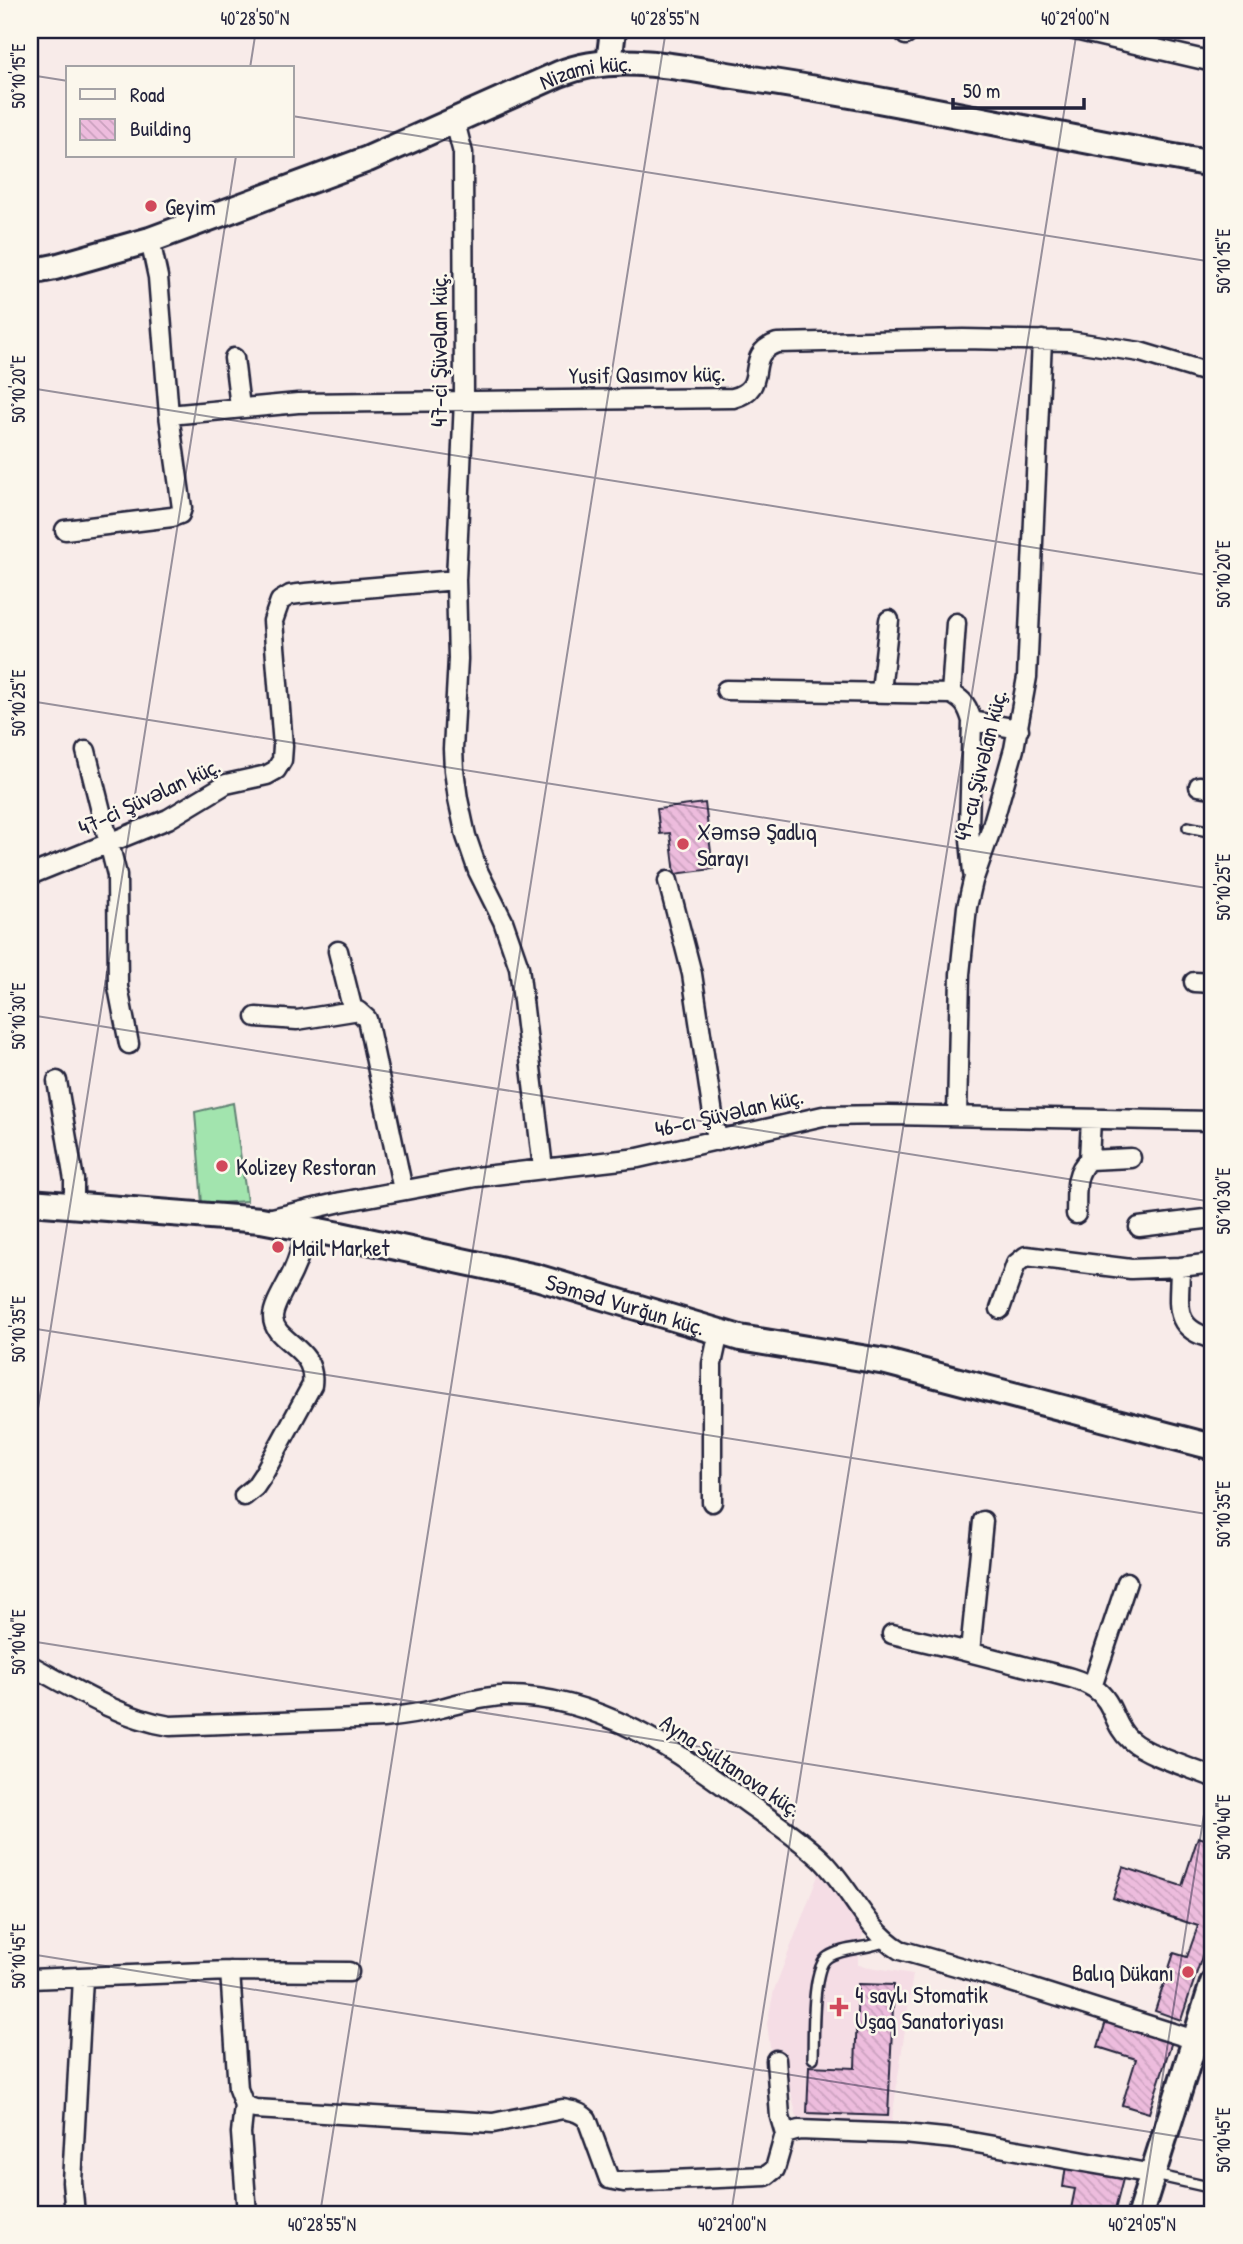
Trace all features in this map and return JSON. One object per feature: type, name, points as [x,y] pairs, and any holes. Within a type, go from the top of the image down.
[{"type":"street","points":[[609,63],[613,30]]},
{"type":"street","points":[[1075,30],[1213,62]]},
{"type":"street","name":"Nizami küç.","points":[[30,272],[55,268],[150,240],[368,159],[590,64],[656,65],[807,87],[1213,164]]},
{"type":"street","name":"47-ci Şüvəlan küç.","points":[[455,122],[463,153],[464,400],[456,580],[457,694],[453,749],[457,799],[478,871],[503,921],[519,967],[543,1168]]},
{"type":"street","points":[[65,530],[172,517],[180,514],[182,508],[169,415],[158,277],[150,240]]},
{"type":"street","name":"Yusif Qasımov küç.","points":[[169,415],[298,403],[733,398],[745,395],[752,388],[761,352],[777,343],[1042,340],[1089,343],[1129,350],[1213,374]]},
{"type":"street","name":"49-cu Şüvəlan küç.","points":[[957,1116],[960,974],[967,907],[973,881],[991,831],[1018,729],[1027,677],[1042,340]]},
{"type":"street","points":[[234,358],[240,407]]},
{"type":"street","name":"47-ci Şüvəlan küç.","points":[[30,875],[169,819],[226,784],[267,775],[276,770],[282,760],[282,746],[273,621],[280,601],[290,595],[306,593],[456,580]]},
{"type":"street","points":[[881,691],[889,620]]},
{"type":"street","points":[[951,694],[956,623]]},
{"type":"street","points":[[726,690],[881,691],[951,694],[960,698],[967,706],[972,721],[969,828],[973,881]]},
{"type":"street","points":[[972,721],[1018,729]]},
{"type":"street","points":[[86,751],[117,875],[118,987],[129,1044]]},
{"type":"street","points":[[668,881],[692,974],[717,1141]]},
{"type":"street","points":[[338,951],[353,1011]]},
{"type":"street","points":[[1194,982],[1213,984]]},
{"type":"street","points":[[256,1017],[297,1020],[358,1011],[367,1018],[403,1191]]},
{"type":"street","points":[[57,1081],[74,1180],[74,1205]]},
{"type":"street","name":"46-cı Şüvəlan küç.","points":[[261,1220],[476,1177],[627,1160],[823,1116],[1213,1121]]},
{"type":"street","points":[[1089,1160],[1091,1119]]},
{"type":"street","points":[[1076,1214],[1078,1174],[1081,1167],[1089,1160],[1130,1158]]},
{"type":"street","name":"Səməd Vurğun küç.","points":[[30,1202],[261,1220],[340,1235],[536,1277],[754,1341],[886,1362],[1213,1447]]},
{"type":"street","points":[[340,1235],[341,1202]]},
{"type":"street","points":[[1139,1227],[1213,1218]]},
{"type":"street","points":[[244,1496],[255,1487],[263,1475],[312,1385],[314,1373],[311,1363],[283,1335],[275,1325],[273,1316],[294,1270],[306,1229]]},
{"type":"street","points":[[1000,1309],[1016,1264],[1026,1256],[1132,1269],[1180,1268],[1213,1263]]},
{"type":"street","points":[[1180,1268],[1181,1315],[1184,1324],[1190,1331],[1213,1339]]},
{"type":"street","points":[[712,1502],[712,1364],[719,1332]]},
{"type":"street","points":[[970,1652],[984,1521]]},
{"type":"street","points":[[1093,1687],[1126,1582]]},
{"type":"street","points":[[891,1634],[1073,1679],[1093,1687],[1106,1698],[1129,1740],[1213,1777]]},
{"type":"street","name":"Ayna Sultanova küç.","points":[[30,1665],[91,1698],[144,1721],[170,1726],[383,1718],[503,1696],[560,1700],[578,1705],[615,1720],[707,1773],[809,1848],[831,1870],[867,1920],[886,1941],[912,1954],[1005,1980],[1195,2040]]},
{"type":"street","points":[[230,1971],[238,2089],[244,2105],[241,2133],[247,2214]]},
{"type":"street","points":[[30,1979],[230,1971],[349,1972]]},
{"type":"street","points":[[75,2214],[72,2182],[83,1978]]},
{"type":"street","points":[[1140,2214],[1213,1983]]},
{"type":"street","points":[[244,2105],[255,2109],[392,2115],[485,2123],[563,2109],[572,2110],[587,2119],[609,2179],[624,2182],[765,2176],[775,2169],[785,2134],[780,2117],[776,2060]]},
{"type":"street","points":[[785,2134],[799,2130],[954,2139],[1153,2174]]},
{"type":"lane","points":[[1188,827],[1213,832]]},
{"type":"lane","points":[[813,2058],[817,1977],[822,1962],[829,1956],[876,1946],[886,1941]]},
{"type":"lane","points":[[1153,2174],[1213,2188]]},
{"type":"lane","points":[[1211,2214],[1213,2199]]},
{"type":"shaded area","name":"4 saylı Stomatik Uşaq Sanatoriyası","points":[[819,1873],[864,1932],[858,1949],[858,1965],[913,1974],[891,2126],[798,2122],[782,2054],[771,2054],[767,2024],[774,1990]]},
{"type":"green space","points":[[233,1103],[247,1201],[202,1204],[195,1112]]},
{"type":"building","points":[[705,803],[713,869],[675,874],[670,833],[660,834],[657,809]]},
{"type":"building","points":[[1213,1824],[1213,1923],[1181,2020],[1155,2011],[1174,1953],[1187,1957],[1198,1926],[1113,1898],[1123,1867],[1182,1886],[1198,1837],[1208,1840]]},
{"type":"building","points":[[858,1984],[894,1985],[888,2116],[807,2113],[809,2066],[855,2068]]},
{"type":"building","points":[[1106,2021],[1172,2041],[1149,2113],[1122,2105],[1136,2059],[1098,2047]]},
{"type":"building","points":[[1066,2165],[1123,2179],[1114,2214],[1070,2214],[1075,2189],[1063,2187]]},
{"type":"place","name":"Geyim","points":[[151,206]]},
{"type":"place","name":"Xəmsə Şadlıq Sarayı","points":[[683,844]]},
{"type":"place","name":"Kolizey Restoran","points":[[222,1166]]},
{"type":"place","name":"Mail Market","points":[[278,1247]]},
{"type":"place","name":"Balıq Dükanı","points":[[1188,1972]]},
{"type":"place","name":"4 saylı Stomatik Uşaq Sanatoriyası","points":[[839,2007]]}]
